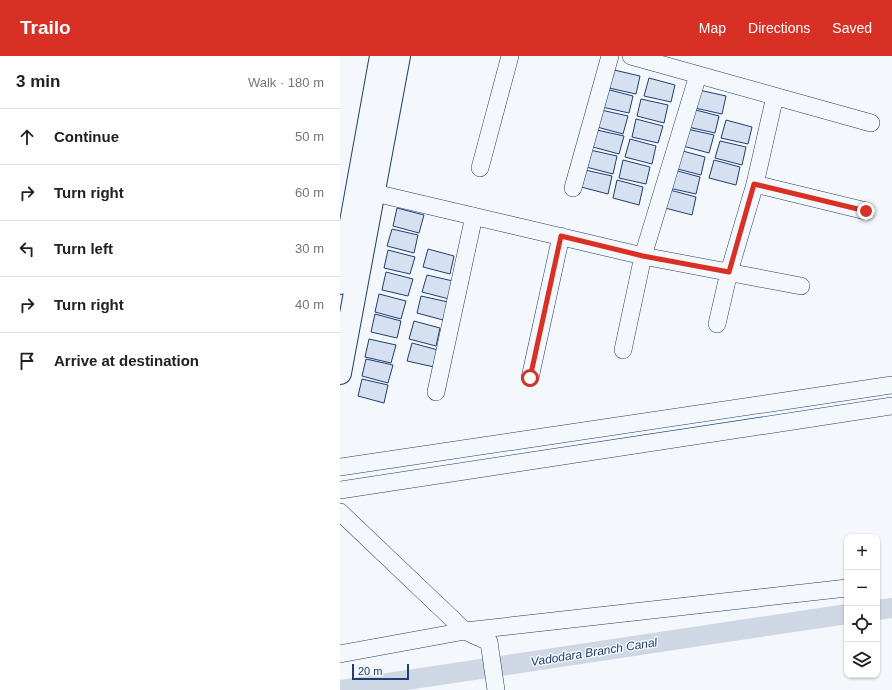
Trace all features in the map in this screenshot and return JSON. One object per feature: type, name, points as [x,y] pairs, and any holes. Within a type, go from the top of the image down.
[{"type":"street","points":[[340,373],[366,191],[381,56]]},
{"type":"street","points":[[340,283],[366,191],[398,56]]},
{"type":"street","points":[[480,168],[510,56]]},
{"type":"street","points":[[573,188],[610,56]]},
{"type":"street","points":[[631,56],[871,123]]},
{"type":"street","points":[[623,350],[643,256],[698,75]]},
{"type":"street","points":[[717,324],[729,272],[754,184],[775,96]]},
{"type":"street","points":[[754,184],[866,211]]},
{"type":"street","points":[[366,191],[643,256],[801,286]]},
{"type":"street","points":[[436,392],[474,216]]},
{"type":"street","points":[[530,378],[561,236]]},
{"type":"street","points":[[340,467],[892,385]]},
{"type":"street","points":[[340,490],[892,406]]},
{"type":"street","points":[[340,512],[465,631],[489,642],[496,690]]},
{"type":"street","points":[[340,654],[465,631],[844,588]]},
{"type":"building","points":[[614,70],[640,76],[636,94],[609,88]]},
{"type":"building","points":[[649,78],[675,85],[671,102],[644,96]]},
{"type":"building","points":[[606,89],[633,96],[629,113],[602,107]]},
{"type":"building","points":[[699,90],[726,96],[722,114],[695,108]]},
{"type":"building","points":[[641,99],[668,105],[664,123],[637,116]]},
{"type":"building","points":[[692,109],[719,116],[715,133],[688,127]]},
{"type":"building","points":[[601,110],[628,116],[623,134],[597,127]]},
{"type":"building","points":[[636,119],[663,126],[658,143],[632,137]]},
{"type":"building","points":[[726,120],[752,127],[748,144],[721,138]]},
{"type":"building","points":[[687,129],[714,135],[709,153],[683,146]]},
{"type":"building","points":[[597,130],[624,136],[619,154],[593,147]]},
{"type":"building","points":[[630,139],[656,146],[652,164],[625,157]]},
{"type":"building","points":[[720,141],[746,147],[742,165],[715,158]]},
{"type":"building","points":[[590,150],[617,156],[613,174],[586,167]]},
{"type":"building","points":[[679,150],[705,157],[701,175],[674,168]]},
{"type":"building","points":[[623,160],[650,167],[646,184],[619,178]]},
{"type":"building","points":[[714,160],[740,167],[736,185],[709,178]]},
{"type":"building","points":[[585,170],[612,176],[608,194],[581,187]]},
{"type":"building","points":[[674,170],[700,177],[696,194],[669,188]]},
{"type":"building","points":[[617,180],[643,187],[639,205],[613,198]]},
{"type":"building","points":[[670,190],[696,197],[692,215],[665,208]]},
{"type":"building","points":[[397,208],[424,215],[419,233],[393,226]]},
{"type":"building","points":[[392,229],[418,235],[414,253],[387,246]]},
{"type":"building","points":[[428,249],[454,256],[450,274],[423,267]]},
{"type":"building","points":[[388,250],[415,257],[410,274],[384,268]]},
{"type":"building","points":[[386,272],[413,279],[408,296],[382,290]]},
{"type":"building","points":[[427,275],[453,281],[449,299],[422,292]]},
{"type":"building","points":[[379,294],[406,301],[401,319],[375,312]]},
{"type":"building","points":[[421,296],[448,302],[443,320],[417,313]]},
{"type":"building","points":[[375,314],[401,321],[397,338],[371,332]]},
{"type":"building","points":[[414,321],[440,328],[436,346],[409,339]]},
{"type":"building","points":[[369,339],[396,345],[391,363],[365,357]]},
{"type":"building","points":[[412,343],[438,350],[434,367],[407,361]]},
{"type":"building","points":[[366,359],[393,365],[388,383],[362,376]]},
{"type":"building","points":[[362,379],[388,385],[384,403],[358,396]]},
{"type":"waterway","name":"Vadodara Branch Canal","points":[[880,610],[892,608]]},
{"type":"waterway","name":"Vadodara Branch Canal","points":[[340,690],[844,614]]},
{"type":"route","points":[[530,378],[561,236],[643,256],[729,272],[754,184],[866,211]]}]
